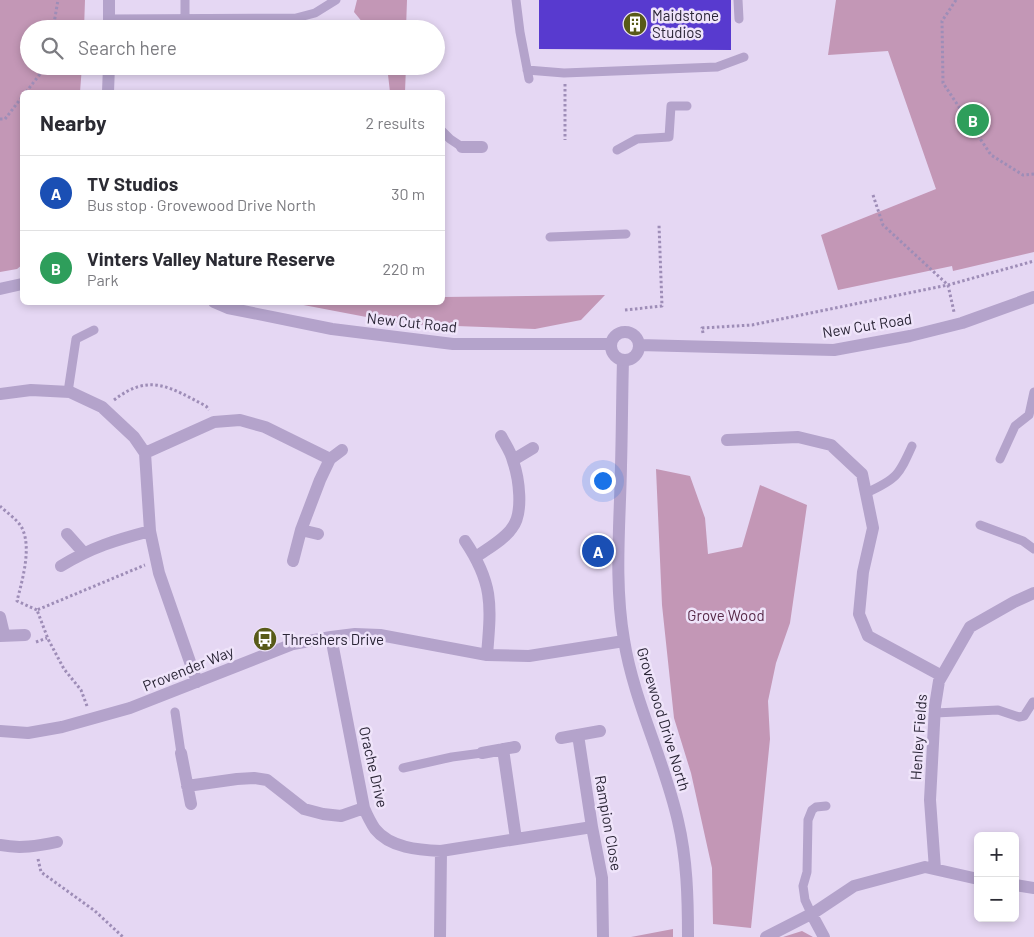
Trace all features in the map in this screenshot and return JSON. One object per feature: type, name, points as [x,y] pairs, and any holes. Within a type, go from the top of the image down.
[{"type":"street","points":[[109,0],[109,20]]},
{"type":"street","points":[[108,90],[109,75]]},
{"type":"street","points":[[462,147],[482,147]]},
{"type":"street","points":[[0,289],[20,284]]},
{"type":"street","name":"New Cut Road","points":[[221,305],[332,329],[453,344],[611,344],[615,336],[625,332],[635,336],[639,345],[834,350],[910,336],[956,324],[1034,297]]},
{"type":"street","points":[[611,344],[613,354],[618,359],[623,360],[632,359],[636,356],[639,345]]},
{"type":"street","name":"Grovewood Drive North","points":[[623,360],[618,594],[624,641],[637,692],[678,819],[684,850],[688,892],[688,937]]},
{"type":"street","points":[[0,394],[31,390],[68,392],[102,406],[134,437],[145,453],[150,531],[156,560],[197,682]]},
{"type":"street","points":[[145,453],[216,422],[240,420],[265,427],[330,459]]},
{"type":"street","points":[[476,557],[496,543],[512,528],[519,512],[519,493],[513,460],[501,436]]},
{"type":"street","points":[[727,440],[798,437],[831,445],[862,474],[873,528],[864,572],[860,614],[868,636],[942,676]]},
{"type":"street","points":[[513,460],[533,448]]},
{"type":"street","points":[[293,561],[301,530],[320,480],[330,459],[342,450]]},
{"type":"street","points":[[301,530],[318,534]]},
{"type":"street","points":[[61,566],[83,552],[150,531]]},
{"type":"street","points":[[67,534],[83,552]]},
{"type":"street","points":[[465,542],[476,557],[488,588],[490,600],[487,655]]},
{"type":"street","name":"Henley Fields","points":[[935,869],[930,800],[935,713],[939,681],[970,628],[1014,602],[1034,593]]},
{"type":"street","points":[[0,617],[2,635],[25,635]]},
{"type":"street","name":"Provender Way","points":[[0,731],[28,733],[62,727],[130,708],[293,644],[331,636],[355,634],[380,635],[487,655],[529,656],[624,641]]},
{"type":"street","name":"Orache Drive","points":[[331,636],[364,808],[376,830],[394,844],[421,850],[441,851],[592,826]]},
{"type":"street","points":[[561,738],[600,731]]},
{"type":"street","name":"Rampion Close","points":[[578,735],[602,878],[597,918],[603,937]]},
{"type":"street","points":[[482,752],[509,748],[516,839]]},
{"type":"street","points":[[182,753],[191,804]]},
{"type":"street","points":[[188,786],[237,778],[254,778],[267,780],[304,808],[323,814],[341,816],[364,808]]},
{"type":"street","points":[[0,845],[15,848],[57,842]]},
{"type":"street","points":[[440,937],[441,851]]},
{"type":"street","points":[[766,937],[815,912],[854,886],[925,867],[974,878]]},
{"type":"street","points":[[1019,886],[1034,888]]},
{"type":"street","points":[[811,913],[824,937]]},
{"type":"lane","points":[[185,0],[186,18]]},
{"type":"lane","points":[[160,20],[186,18],[296,18],[315,13],[336,0]]},
{"type":"lane","points":[[516,0],[528,74],[717,67],[744,57]]},
{"type":"lane","points":[[738,0],[739,19]]},
{"type":"lane","points":[[617,150],[637,139],[669,137],[671,106],[687,106]]},
{"type":"lane","points":[[445,134],[462,147]]},
{"type":"lane","points":[[550,236],[626,234]]},
{"type":"lane","points":[[68,392],[76,339],[94,330]]},
{"type":"lane","points":[[1000,459],[1015,426],[1029,415],[1034,392]]},
{"type":"lane","points":[[866,493],[887,483],[901,471],[912,446]]},
{"type":"lane","points":[[980,526],[1022,541],[1034,549]]},
{"type":"lane","points":[[935,713],[998,710],[1019,717],[1024,716],[1033,702]]},
{"type":"lane","points":[[175,712],[182,753]]},
{"type":"lane","points":[[403,768],[482,752]]},
{"type":"lane","points":[[811,913],[805,900],[803,886],[806,872],[808,820],[812,810],[816,807],[826,806]]},
{"type":"path","points":[[54,20],[58,0]]},
{"type":"path","points":[[956,0],[942,21],[943,83],[991,155],[1023,175],[1034,174]]},
{"type":"path","points":[[564,73],[565,140]]},
{"type":"path","points":[[28,90],[40,75]]},
{"type":"path","points":[[0,119],[6,119],[20,100]]},
{"type":"path","points":[[874,195],[883,225],[948,285],[956,324]]},
{"type":"path","points":[[625,310],[662,306],[659,225]]},
{"type":"path","points":[[704,346],[702,328],[752,325],[948,285],[1034,261]]},
{"type":"path","points":[[105,410],[115,398],[133,388],[146,384],[161,385],[206,406],[216,422]]},
{"type":"path","points":[[0,506],[22,527],[25,541],[25,571],[17,601],[37,610],[48,640],[64,669],[81,690],[93,718]]},
{"type":"path","points":[[37,610],[156,560]]},
{"type":"path","points":[[38,846],[37,862],[41,872],[95,912],[123,937]]},
{"type":"green space","points":[[0,0],[85,0],[84,20],[20,20],[20,75],[81,75],[80,90],[20,90],[20,267],[17,269],[0,272]]},
{"type":"green space","points":[[357,0],[407,0],[406,20],[361,20],[354,12]]},
{"type":"green space","points":[[836,0],[1034,0],[1034,252],[953,271],[952,266],[838,290],[821,235],[936,189],[888,51],[828,55]]},
{"type":"green space","points":[[388,75],[406,75],[405,90],[390,90]]},
{"type":"green space","points":[[605,295],[581,320],[535,329],[403,324],[303,305],[445,305],[445,297]]},
{"type":"green space","name":"Grove Wood","points":[[656,469],[690,476],[705,518],[708,554],[742,547],[760,485],[807,505],[790,623],[776,663],[768,701],[770,739],[751,928],[713,924],[712,868],[691,773],[674,718],[662,605]]},
{"type":"green space","points":[[673,929],[673,937],[631,937]]},
{"type":"green space","points":[[802,931],[813,937],[783,937]]},
{"type":"building","name":"Maidstone Studios","points":[[539,0],[731,0],[731,50],[539,49]]},
{"type":"place","name":"Maidstone Studios","points":[[635,24]]},
{"type":"place","name":"Vinters Valley Nature Reserve","points":[[973,120]]},
{"type":"place","name":"TV Studios","points":[[598,551]]},
{"type":"place","name":"Threshers Drive","points":[[265,639]]}]
